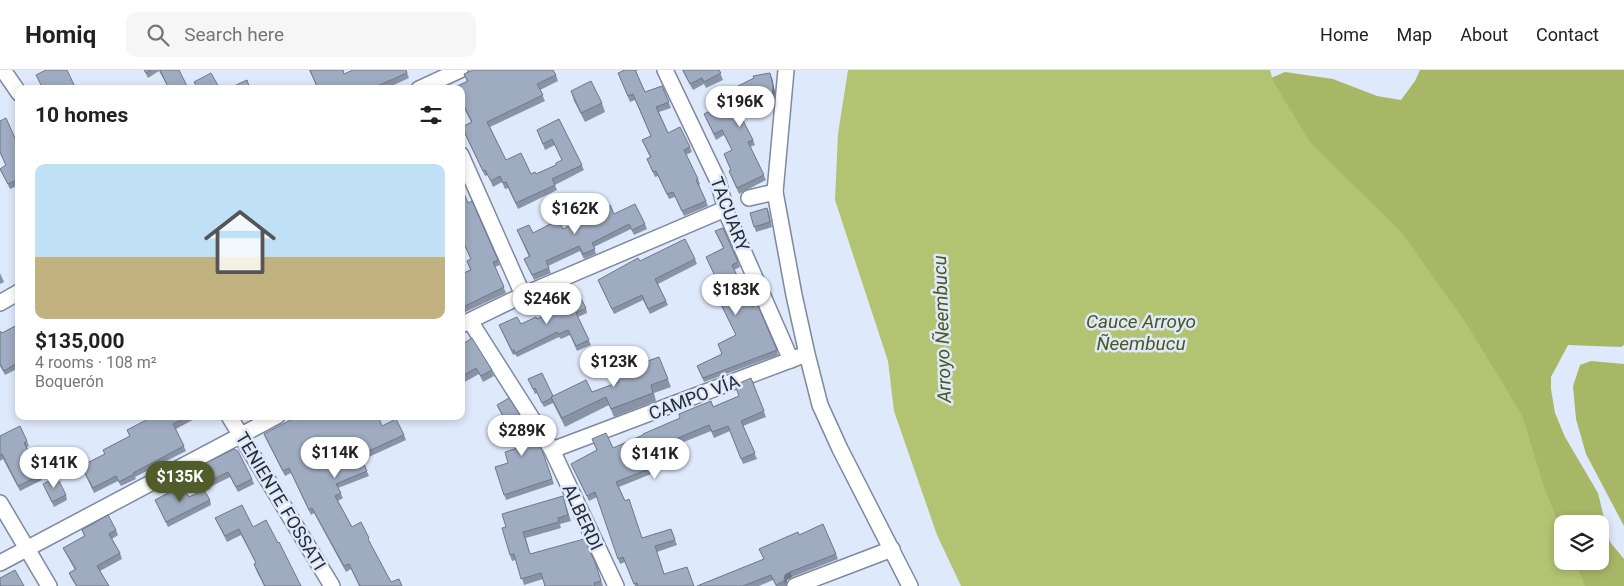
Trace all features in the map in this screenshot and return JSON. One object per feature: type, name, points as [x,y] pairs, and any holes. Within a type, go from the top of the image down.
[{"type":"street","points":[[3,70],[15,87]]},
{"type":"street","points":[[426,83],[460,70]]},
{"type":"street","name":"TACUARY","points":[[665,70],[718,181],[725,209],[792,360]]},
{"type":"street","points":[[786,70],[775,192],[807,354],[820,405],[840,449],[910,586]]},
{"type":"street","points":[[465,164],[523,295]]},
{"type":"street","points":[[749,198],[775,192]]},
{"type":"street","points":[[466,323],[523,295],[725,209]]},
{"type":"street","points":[[0,303],[15,294]]},
{"type":"street","name":"ALBERDI","points":[[466,323],[552,450],[616,586]]},
{"type":"street","name":"CAMPO VÍA","points":[[552,450],[807,354]]},
{"type":"street","name":"TENIENTE FOSSATI","points":[[231,420],[332,586]]},
{"type":"street","points":[[0,563],[269,420]]},
{"type":"street","points":[[0,503],[49,586]]},
{"type":"street","points":[[795,586],[892,549]]},
{"type":"shaded area","points":[[1420,70],[1624,70],[1624,345],[1621,347],[1568,345],[1551,377],[1555,413],[1565,437],[1598,493],[1603,515],[1554,515],[1554,564],[1264,81],[1285,72],[1333,79],[1377,96],[1401,100],[1415,81]]},
{"type":"shaded area","points":[[1591,361],[1624,364],[1624,526],[1586,454],[1576,419],[1573,386],[1580,365]]},
{"type":"shaded area","points":[[1609,538],[1610,542],[1624,559],[1624,586],[1567,586],[1557,570],[1609,570]]},
{"type":"water","name":"Cauce Arroyo Ñeembucu","points":[[848,70],[1270,70],[1273,81],[1310,142],[1402,233],[1466,323],[1522,415],[1545,490],[1555,515],[1554,570],[1579,570],[1585,586],[961,586],[937,535],[894,411],[888,361],[835,200],[838,134]]},
{"type":"building","points":[[46,70],[67,70],[74,85],[41,85],[36,75]]},
{"type":"building","points":[[160,70],[179,70],[186,85],[167,85]]},
{"type":"building","points":[[310,70],[343,70],[344,74],[353,70],[406,70],[407,73],[380,85],[316,85]]},
{"type":"building","points":[[473,70],[553,70],[556,75],[537,84],[543,95],[487,122],[506,160],[521,153],[531,174],[535,172],[536,174],[556,165],[556,163],[562,160],[552,139],[543,144],[537,130],[559,119],[582,165],[552,179],[555,185],[516,203],[506,182],[503,183],[500,176],[491,181],[485,170],[483,171],[465,133],[465,126],[472,122],[465,108],[465,85],[459,85],[468,81],[464,74]]},
{"type":"building","points":[[623,70],[635,70],[645,92],[662,86],[669,102],[656,107],[668,133],[680,127],[690,147],[684,150],[706,201],[682,211],[673,192],[667,194],[656,171],[653,172],[647,159],[651,157],[642,140],[651,136],[633,94],[628,96],[618,73]]},
{"type":"building","points":[[683,70],[719,70],[721,73],[704,82],[702,78],[690,84]]},
{"type":"building","points":[[211,73],[218,85],[196,85],[194,82]]},
{"type":"building","points":[[770,73],[773,86],[772,95],[761,97],[737,109],[753,140],[748,142],[764,175],[737,188],[724,154],[732,150],[722,130],[714,134],[704,114],[727,103],[722,94],[754,78],[753,76]]},
{"type":"building","points":[[247,80],[249,85],[236,85]]},
{"type":"building","points":[[591,81],[602,103],[581,113],[571,91]]},
{"type":"building","points":[[6,118],[15,138],[15,181],[8,184],[0,169],[6,165],[0,152],[0,121]]},
{"type":"building","points":[[465,196],[468,203],[472,201],[498,260],[493,262],[504,287],[465,306],[465,272],[471,270],[467,261],[471,259],[465,246]]},
{"type":"building","points":[[635,204],[645,224],[632,230],[629,224],[592,243],[595,249],[583,254],[579,246],[546,261],[549,268],[532,275],[524,259],[530,256],[517,230],[529,225],[533,233],[558,220],[563,229],[610,205],[614,214]]},
{"type":"building","points":[[767,208],[770,222],[754,227],[750,213]]},
{"type":"building","points":[[723,228],[738,262],[732,265],[752,307],[757,304],[777,350],[703,378],[697,366],[722,354],[718,344],[736,335],[717,296],[723,293],[706,257],[724,248],[715,231]]},
{"type":"building","points":[[685,239],[695,259],[655,279],[666,301],[648,309],[642,295],[612,309],[598,280],[638,258],[640,261]]},
{"type":"building","points":[[576,289],[586,308],[576,313],[589,340],[576,346],[568,330],[559,334],[557,332],[515,353],[514,350],[512,351],[499,325],[517,317],[521,324],[536,317],[537,319],[569,303],[564,295]]},
{"type":"building","points":[[15,326],[15,364],[4,371],[0,364],[0,331],[2,333]]},
{"type":"building","points":[[472,338],[492,370],[481,376],[476,368],[465,375],[465,342]]},
{"type":"building","points":[[659,357],[668,379],[651,385],[653,393],[611,409],[606,397],[562,418],[551,397],[586,380],[592,392],[619,382],[614,369],[630,363],[631,367]]},
{"type":"building","points":[[542,373],[553,396],[542,403],[535,388],[533,389],[528,379]]},
{"type":"building","points":[[751,378],[764,411],[741,421],[755,453],[741,459],[728,426],[712,432],[709,425],[647,451],[654,467],[616,482],[625,501],[629,499],[642,538],[671,529],[675,540],[655,546],[664,574],[687,567],[694,586],[638,586],[637,583],[634,584],[623,557],[618,559],[595,492],[587,496],[571,464],[597,450],[592,439],[606,433],[613,448],[680,418],[679,414],[711,401],[713,407],[739,396],[735,385]]},
{"type":"building","points":[[509,398],[542,450],[552,479],[504,495],[495,467],[508,463],[505,452],[527,445],[509,417],[505,419],[497,405]]},
{"type":"building","points":[[146,420],[181,420],[173,424],[184,446],[119,482],[116,476],[93,488],[81,466],[105,454],[103,450],[130,436],[127,430]]},
{"type":"building","points":[[290,420],[380,420],[382,426],[396,420],[404,435],[360,455],[367,471],[336,484],[341,493],[335,496],[352,527],[361,522],[391,582],[399,579],[402,586],[360,586],[349,564],[344,566],[312,508],[309,510],[289,468],[283,471],[264,434]]},
{"type":"building","points":[[20,426],[27,441],[24,443],[41,475],[18,486],[2,454],[0,455],[0,436]]},
{"type":"building","points":[[234,449],[238,451],[252,479],[236,487],[228,472],[206,483],[198,467]]},
{"type":"building","points":[[57,477],[66,495],[52,502],[43,484]]},
{"type":"building","points":[[184,489],[189,497],[204,490],[210,500],[166,522],[155,500],[172,491],[174,494]]},
{"type":"building","points":[[563,496],[568,515],[558,518],[559,522],[523,532],[530,554],[584,539],[595,562],[601,581],[594,583],[595,586],[545,586],[541,573],[521,579],[514,554],[510,555],[502,528],[506,527],[502,514]]},
{"type":"building","points":[[242,505],[253,527],[266,520],[301,586],[265,586],[239,529],[225,536],[215,518]]},
{"type":"building","points":[[108,515],[116,530],[109,534],[120,553],[97,566],[109,586],[77,586],[69,573],[76,569],[63,548],[85,536],[82,530]]},
{"type":"building","points":[[823,524],[836,554],[790,572],[785,575],[784,581],[776,585],[771,575],[743,586],[697,586],[764,559],[759,549],[798,532],[799,535]]},
{"type":"building","points":[[15,570],[24,586],[0,586],[0,578]]},
{"type":"water label","name":"Arroyo Ñeembucu","points":[[942,329]]}]
